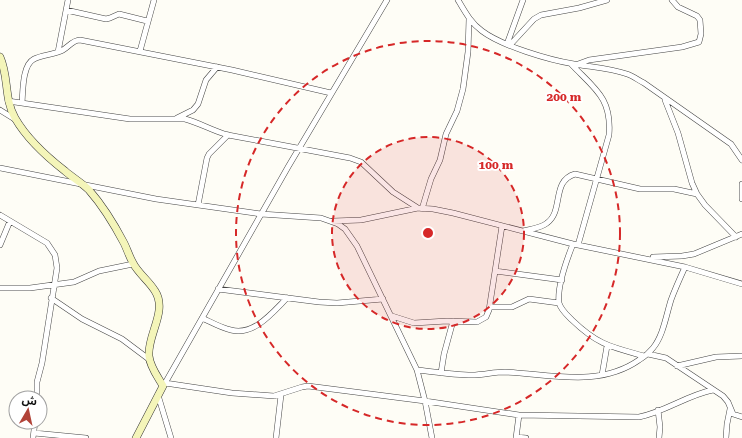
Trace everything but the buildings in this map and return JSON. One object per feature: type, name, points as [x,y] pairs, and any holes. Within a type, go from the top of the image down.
[{"type":"street","points":[[58,52],[68,0]]},
{"type":"street","points":[[140,51],[154,0]]},
{"type":"street","points":[[136,438],[158,395],[218,289],[331,93],[387,0]]},
{"type":"street","points":[[458,0],[469,19],[482,31],[509,44],[528,52],[571,64],[614,70],[644,83],[731,144],[742,160]]},
{"type":"street","points":[[509,44],[523,0]]},
{"type":"street","points":[[509,44],[540,15],[574,9],[607,0]]},
{"type":"street","points":[[577,65],[589,60],[682,47],[699,42],[701,34],[700,20],[697,16],[678,7],[672,0]]},
{"type":"street","points":[[66,10],[106,19],[119,14],[147,21]]},
{"type":"street","points":[[420,208],[440,160],[446,134],[457,111],[463,89],[468,52],[469,19]]},
{"type":"street","points":[[22,104],[25,70],[28,63],[33,59],[58,52],[75,41],[80,40],[217,67],[331,93]]},
{"type":"street","points":[[0,57],[3,65],[8,101],[16,120],[45,154],[65,172],[81,183],[101,205],[124,244],[133,264],[155,291],[159,304],[159,312],[149,346],[150,361]]},
{"type":"street","points":[[571,64],[603,97],[610,120],[609,135],[597,178],[576,244],[570,253],[562,280],[559,302],[563,311],[586,334],[607,346],[666,358],[726,399],[733,414],[742,417]]},
{"type":"street","points":[[176,118],[193,110],[198,104],[206,80],[217,67]]},
{"type":"street","points":[[665,99],[675,123],[692,183],[697,194],[736,237]]},
{"type":"street","points":[[8,101],[130,119],[176,118],[192,121],[216,132],[228,135],[357,160],[393,192],[420,208]]},
{"type":"street","points":[[0,110],[16,120]]},
{"type":"street","points":[[198,205],[207,158],[209,154],[228,135]]},
{"type":"street","points":[[0,168],[156,199],[261,214],[306,216],[332,220],[361,220],[420,208],[453,213],[576,244],[685,266],[742,284]]},
{"type":"street","points":[[521,231],[546,225],[550,221],[554,216],[562,185],[569,176],[575,174],[640,189],[674,189],[697,194]]},
{"type":"street","points":[[742,184],[742,199]]},
{"type":"street","points":[[0,245],[4,218],[47,243],[55,255],[57,268],[53,285],[42,363],[37,382],[37,390]]},
{"type":"street","points":[[332,220],[345,230],[357,246],[417,370],[432,438]]},
{"type":"street","points":[[392,316],[414,323],[453,321],[477,322],[486,317],[490,307],[502,226]]},
{"type":"street","points":[[644,258],[694,254],[742,234]]},
{"type":"street","points":[[0,288],[30,288],[74,282],[99,271],[133,264]]},
{"type":"street","points":[[417,370],[471,376],[505,372],[561,377],[583,377],[602,375],[622,370],[634,364],[654,347],[685,266]]},
{"type":"street","points":[[495,271],[562,280]]},
{"type":"street","points":[[218,289],[337,303],[383,299]]},
{"type":"street","points":[[51,298],[82,319],[122,339],[150,361],[164,385]]},
{"type":"street","points":[[202,318],[230,330],[244,332],[253,329],[287,298]]},
{"type":"street","points":[[490,307],[512,307],[529,300],[559,302]]},
{"type":"street","points":[[441,373],[444,354],[453,321]]},
{"type":"street","points":[[602,375],[607,346]]},
{"type":"street","points":[[677,366],[716,357],[742,356]]},
{"type":"street","points":[[164,385],[274,396],[308,386],[519,415],[639,416],[646,415],[701,392],[714,390]]},
{"type":"street","points":[[158,395],[171,438]]},
{"type":"street","points":[[276,438],[281,395]]},
{"type":"street","points":[[726,438],[726,424],[730,408]]},
{"type":"street","points":[[658,410],[660,427],[659,438]]},
{"type":"street","points":[[519,415],[516,437],[526,438]]},
{"type":"street","points":[[34,435],[86,438]]}]
